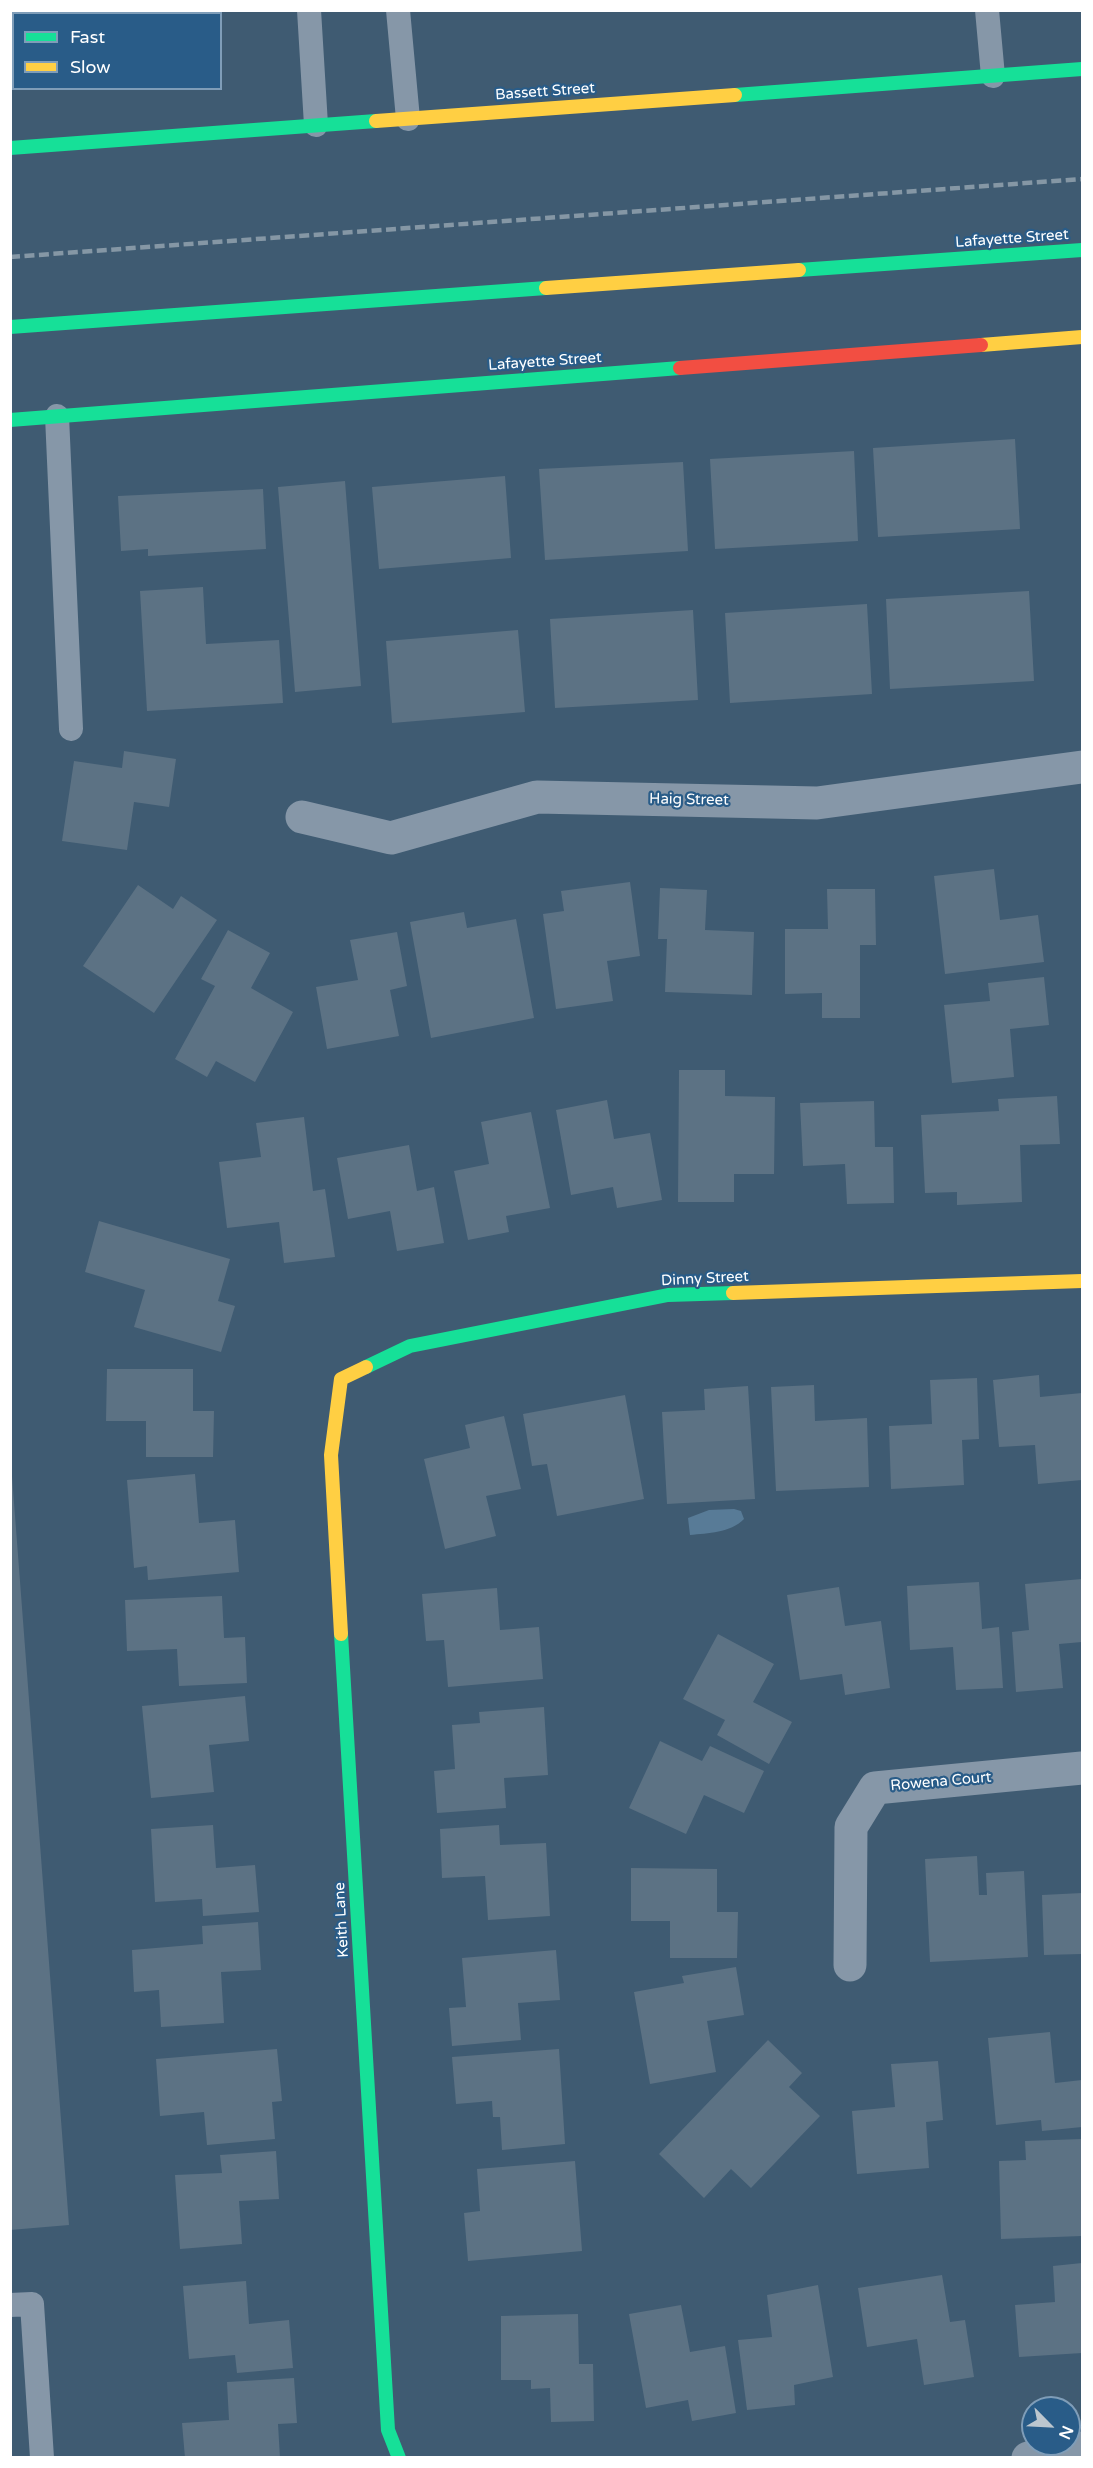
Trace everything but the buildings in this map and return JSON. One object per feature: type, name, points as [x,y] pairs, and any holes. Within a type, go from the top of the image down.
[{"type":"street","name":"Bassett Street","points":[[10,148],[1083,69]]},
{"type":"street","name":"Lafayette Street","points":[[10,327],[1083,250]]},
{"type":"street","name":"Lafayette Street","points":[[10,420],[1083,337]]},
{"type":"street","name":"Haig Street","points":[[302,817],[391,838],[537,797],[817,803],[1083,767]]},
{"type":"street","name":"Dinny Street","points":[[341,1379],[410,1346],[668,1296],[1083,1281]]},
{"type":"street","name":"Keith Lane","points":[[341,1379],[331,1455],[388,2430],[399,2457]]},
{"type":"street","name":"Rowena Court","points":[[850,1965],[851,1827],[876,1788],[1083,1768]]},
{"type":"street","points":[[1028,2457],[1083,2448]]},
{"type":"lane","points":[[309,10],[316,125]]},
{"type":"lane","points":[[398,10],[408,119]]},
{"type":"lane","points":[[987,10],[993,76]]},
{"type":"lane","points":[[57,416],[71,729]]},
{"type":"lane","points":[[10,2305],[32,2304],[42,2457]]},
{"type":"water","points":[[709,1510],[741,1511],[744,1519],[738,1524],[718,1531],[690,1535],[688,1518]]},
{"type":"railway","points":[[10,257],[1082,179]]},
{"type":"traffic: fast","points":[[735,95],[1082,69]]},
{"type":"traffic: fast","points":[[10,148],[376,121]]},
{"type":"traffic: fast","points":[[799,270],[1082,250]]},
{"type":"traffic: fast","points":[[10,327],[546,288]]},
{"type":"traffic: fast","points":[[10,420],[680,368]]},
{"type":"traffic: fast","points":[[366,1367],[410,1346],[668,1295],[733,1293]]},
{"type":"traffic: fast","points":[[341,1634],[388,2430],[399,2458]]},
{"type":"traffic: slow","points":[[376,121],[735,95]]},
{"type":"traffic: slow","points":[[546,288],[799,270]]},
{"type":"traffic: slow","points":[[981,345],[1082,337]]},
{"type":"traffic: slow","points":[[733,1293],[1082,1281]]},
{"type":"traffic: slow","points":[[341,1634],[331,1455],[341,1379],[366,1367]]},
{"type":"traffic: jam","points":[[680,368],[981,345]]}]
